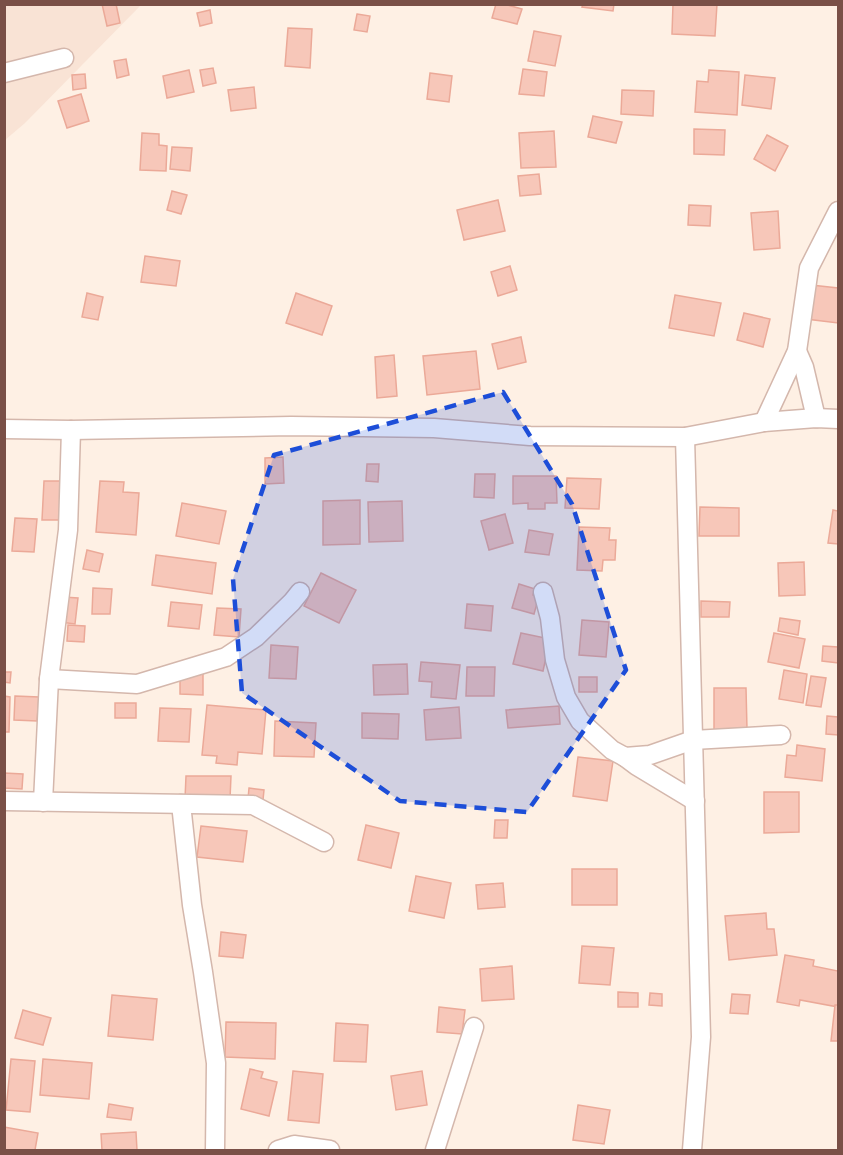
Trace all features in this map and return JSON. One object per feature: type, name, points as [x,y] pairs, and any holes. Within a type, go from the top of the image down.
[{"type":"street","points":[[4,73],[64,57]]},
{"type":"street","points":[[764,422],[797,351],[809,268],[838,212]]},
{"type":"street","points":[[797,351],[804,367],[816,418]]},
{"type":"street","points":[[4,429],[291,426],[434,428],[530,436],[685,437],[764,422],[816,418],[838,419]]},
{"type":"street","points":[[43,802],[49,679],[68,530],[71,430]]},
{"type":"street","points":[[685,437],[702,1037],[692,1150]]},
{"type":"street","points":[[543,591],[550,618],[555,660],[566,697],[580,721],[612,750],[695,801]]},
{"type":"street","points":[[49,679],[137,684],[226,657],[256,637],[300,592]]},
{"type":"street","points":[[625,757],[650,755],[693,740],[781,735]]},
{"type":"street","points":[[4,801],[253,805],[324,842]]},
{"type":"street","points":[[181,804],[192,905],[216,1063],[215,1150]]},
{"type":"street","points":[[435,1150],[474,1027]]},
{"type":"street","points":[[278,1150],[294,1145],[330,1150]]},
{"type":"highlighted area","points":[[503,392],[572,504],[626,670],[527,812],[400,801],[242,693],[233,579],[274,455]]},
{"type":"shaded area","points":[[5,5],[141,5],[25,123],[5,140]]},
{"type":"building","points":[[102,4],[116,4],[120,23],[107,26]]},
{"type":"building","points":[[496,4],[522,9],[517,24],[492,18]]},
{"type":"building","points":[[583,4],[614,4],[613,11],[582,7]]},
{"type":"building","points":[[673,4],[717,4],[715,36],[672,34]]},
{"type":"building","points":[[210,10],[212,23],[200,26],[197,13]]},
{"type":"building","points":[[357,14],[370,16],[367,32],[354,30]]},
{"type":"building","points":[[288,28],[312,29],[310,68],[285,66]]},
{"type":"building","points":[[534,31],[561,36],[555,66],[528,61]]},
{"type":"building","points":[[126,59],[129,75],[117,78],[114,61]]},
{"type":"building","points":[[213,68],[216,83],[203,86],[200,70]]},
{"type":"building","points":[[523,69],[547,72],[544,96],[519,94]]},
{"type":"building","points":[[189,70],[194,92],[167,98],[163,76]]},
{"type":"building","points":[[709,70],[739,72],[737,115],[695,112],[697,81],[708,82]]},
{"type":"building","points":[[430,73],[452,76],[449,102],[427,99]]},
{"type":"building","points":[[85,74],[86,88],[73,90],[72,75]]},
{"type":"building","points":[[745,75],[775,78],[771,109],[742,105]]},
{"type":"building","points":[[254,87],[256,108],[231,111],[228,90]]},
{"type":"building","points":[[622,90],[654,91],[653,116],[621,114]]},
{"type":"building","points":[[81,94],[89,121],[67,128],[58,101]]},
{"type":"building","points":[[593,116],[622,122],[616,143],[588,137]]},
{"type":"building","points":[[694,129],[725,130],[724,155],[694,154]]},
{"type":"building","points":[[554,131],[556,167],[521,168],[519,133]]},
{"type":"building","points":[[142,133],[159,134],[159,145],[167,146],[166,171],[140,170]]},
{"type":"building","points":[[767,135],[788,146],[775,171],[754,159]]},
{"type":"building","points":[[172,147],[192,148],[190,171],[170,169]]},
{"type":"building","points":[[539,174],[541,194],[520,196],[518,176]]},
{"type":"building","points":[[172,191],[187,195],[181,214],[167,210]]},
{"type":"building","points":[[498,200],[505,231],[464,240],[457,210]]},
{"type":"building","points":[[689,205],[711,206],[710,226],[688,225]]},
{"type":"building","points":[[778,211],[780,248],[754,250],[751,213]]},
{"type":"building","points":[[145,256],[180,261],[176,286],[141,282]]},
{"type":"building","points":[[510,266],[517,290],[498,296],[491,272]]},
{"type":"building","points":[[811,285],[838,288],[838,323],[806,319]]},
{"type":"building","points":[[87,293],[103,297],[98,320],[82,317]]},
{"type":"building","points":[[296,293],[332,306],[322,335],[286,323]]},
{"type":"building","points":[[675,295],[721,303],[714,336],[669,328]]},
{"type":"building","points":[[744,313],[770,319],[763,347],[737,340]]},
{"type":"building","points":[[521,337],[526,362],[498,369],[492,344]]},
{"type":"building","points":[[476,351],[480,389],[427,395],[423,356]]},
{"type":"building","points":[[394,355],[397,396],[377,398],[375,357]]},
{"type":"building","points":[[283,457],[284,483],[265,484],[265,458]]},
{"type":"building","points":[[367,464],[379,464],[378,482],[366,481]]},
{"type":"building","points":[[475,474],[495,474],[494,498],[474,497]]},
{"type":"building","points":[[513,476],[556,476],[557,503],[545,503],[545,509],[528,509],[528,503],[513,504]]},
{"type":"building","points":[[567,478],[601,479],[599,509],[565,508]]},
{"type":"building","points":[[44,481],[61,481],[59,520],[42,520]]},
{"type":"building","points":[[100,481],[124,482],[123,492],[139,493],[136,535],[96,532]]},
{"type":"building","points":[[360,500],[360,544],[323,545],[323,501]]},
{"type":"building","points":[[402,501],[403,541],[369,542],[368,502]]},
{"type":"building","points":[[182,503],[226,511],[219,544],[176,536]]},
{"type":"building","points":[[700,507],[739,508],[739,536],[699,536]]},
{"type":"building","points":[[833,510],[838,511],[838,544],[828,543]]},
{"type":"building","points":[[505,514],[513,543],[489,550],[481,521]]},
{"type":"building","points":[[15,518],[37,519],[34,552],[12,551]]},
{"type":"building","points":[[579,527],[610,528],[609,540],[616,540],[615,560],[603,560],[602,571],[577,570]]},
{"type":"building","points":[[529,530],[553,534],[549,555],[525,552]]},
{"type":"building","points":[[87,550],[103,554],[99,572],[83,569]]},
{"type":"building","points":[[156,555],[216,563],[212,594],[152,585]]},
{"type":"building","points":[[804,562],[805,595],[779,596],[778,563]]},
{"type":"building","points":[[321,573],[356,590],[339,623],[304,606]]},
{"type":"building","points":[[519,584],[535,589],[533,595],[539,596],[534,614],[512,608]]},
{"type":"building","points":[[93,588],[112,589],[110,614],[92,614]]},
{"type":"building","points":[[63,597],[78,598],[75,624],[60,622]]},
{"type":"building","points":[[701,601],[730,602],[729,617],[701,617]]},
{"type":"building","points":[[171,602],[202,605],[199,629],[168,626]]},
{"type":"building","points":[[467,604],[493,606],[491,631],[465,628]]},
{"type":"building","points":[[217,608],[241,609],[239,637],[214,635]]},
{"type":"building","points":[[780,618],[800,621],[798,635],[778,631]]},
{"type":"building","points":[[582,620],[609,622],[606,657],[579,655]]},
{"type":"building","points":[[68,625],[85,626],[84,642],[67,641]]},
{"type":"building","points":[[521,633],[550,639],[543,671],[513,664]]},
{"type":"building","points":[[774,633],[805,639],[799,668],[768,662]]},
{"type":"building","points":[[271,645],[298,647],[296,679],[269,678]]},
{"type":"building","points":[[823,646],[838,647],[838,663],[822,661]]},
{"type":"building","points":[[421,662],[460,665],[456,699],[431,697],[432,682],[419,681]]},
{"type":"building","points":[[407,664],[408,694],[374,695],[373,665]]},
{"type":"building","points":[[467,667],[495,667],[494,696],[466,696]]},
{"type":"building","points":[[784,670],[807,674],[803,703],[779,699]]},
{"type":"building","points":[[4,672],[11,672],[10,683],[4,682]]},
{"type":"building","points":[[180,672],[203,673],[203,695],[180,694]]},
{"type":"building","points":[[811,676],[826,678],[821,707],[806,705]]},
{"type":"building","points":[[579,677],[597,677],[597,692],[579,692]]},
{"type":"building","points":[[714,688],[746,688],[747,729],[714,730]]},
{"type":"building","points":[[4,696],[10,697],[9,732],[4,732]]},
{"type":"building","points":[[15,696],[39,697],[37,721],[14,720]]},
{"type":"building","points":[[115,703],[136,703],[136,718],[115,718]]},
{"type":"building","points":[[207,705],[266,710],[262,754],[238,752],[237,765],[216,763],[217,756],[202,755]]},
{"type":"building","points":[[559,706],[560,724],[508,728],[506,710]]},
{"type":"building","points":[[459,707],[461,738],[426,740],[424,710]]},
{"type":"building","points":[[160,708],[191,709],[189,742],[158,741]]},
{"type":"building","points":[[362,713],[399,714],[398,739],[362,738]]},
{"type":"building","points":[[827,716],[838,717],[838,735],[826,734]]},
{"type":"building","points":[[275,721],[316,723],[314,757],[274,756]]},
{"type":"building","points":[[797,745],[825,749],[822,781],[785,777],[787,755],[796,756]]},
{"type":"building","points":[[578,757],[613,761],[607,801],[573,796]]},
{"type":"building","points":[[4,773],[23,774],[22,789],[4,788]]},
{"type":"building","points":[[186,776],[231,776],[230,799],[185,799]]},
{"type":"building","points":[[249,788],[264,790],[263,800],[248,799]]},
{"type":"building","points":[[764,792],[799,792],[799,832],[764,833]]},
{"type":"building","points":[[495,820],[508,820],[507,838],[494,838]]},
{"type":"building","points":[[366,825],[399,833],[391,868],[358,860]]},
{"type":"building","points":[[201,826],[247,831],[243,862],[197,857]]},
{"type":"building","points":[[572,869],[617,869],[617,905],[572,905]]},
{"type":"building","points":[[416,876],[451,883],[444,918],[409,911]]},
{"type":"building","points":[[503,883],[505,907],[478,909],[476,885]]},
{"type":"building","points":[[766,913],[767,929],[774,929],[777,955],[729,960],[725,916]]},
{"type":"building","points":[[221,932],[246,935],[243,958],[219,956]]},
{"type":"building","points":[[582,946],[614,948],[610,985],[579,983]]},
{"type":"building","points":[[785,955],[814,960],[813,966],[838,971],[838,1007],[800,1000],[799,1006],[777,1002]]},
{"type":"building","points":[[512,966],[514,999],[482,1001],[480,969]]},
{"type":"building","points":[[618,992],[638,993],[638,1007],[618,1007]]},
{"type":"building","points":[[650,993],[662,994],[662,1006],[649,1005]]},
{"type":"building","points":[[732,994],[750,995],[748,1014],[730,1013]]},
{"type":"building","points":[[112,995],[157,999],[153,1040],[108,1036]]},
{"type":"building","points":[[835,1005],[838,1005],[838,1041],[831,1041]]},
{"type":"building","points":[[439,1007],[465,1010],[462,1034],[437,1032]]},
{"type":"building","points":[[23,1010],[51,1018],[43,1045],[15,1038]]},
{"type":"building","points":[[226,1022],[276,1023],[275,1059],[225,1057]]},
{"type":"building","points":[[336,1023],[368,1025],[366,1062],[334,1061]]},
{"type":"building","points":[[11,1059],[35,1061],[30,1112],[6,1110]]},
{"type":"building","points":[[43,1059],[92,1063],[89,1099],[40,1095]]},
{"type":"building","points":[[250,1069],[263,1072],[261,1078],[277,1082],[269,1116],[241,1109]]},
{"type":"building","points":[[293,1071],[323,1074],[319,1123],[288,1120]]},
{"type":"building","points":[[422,1071],[427,1105],[396,1110],[391,1076]]},
{"type":"building","points":[[109,1104],[133,1108],[131,1120],[107,1117]]},
{"type":"building","points":[[578,1105],[610,1110],[604,1144],[573,1140]]},
{"type":"building","points":[[4,1127],[38,1133],[35,1150],[4,1150]]},
{"type":"building","points":[[136,1132],[137,1150],[102,1150],[101,1134]]}]
